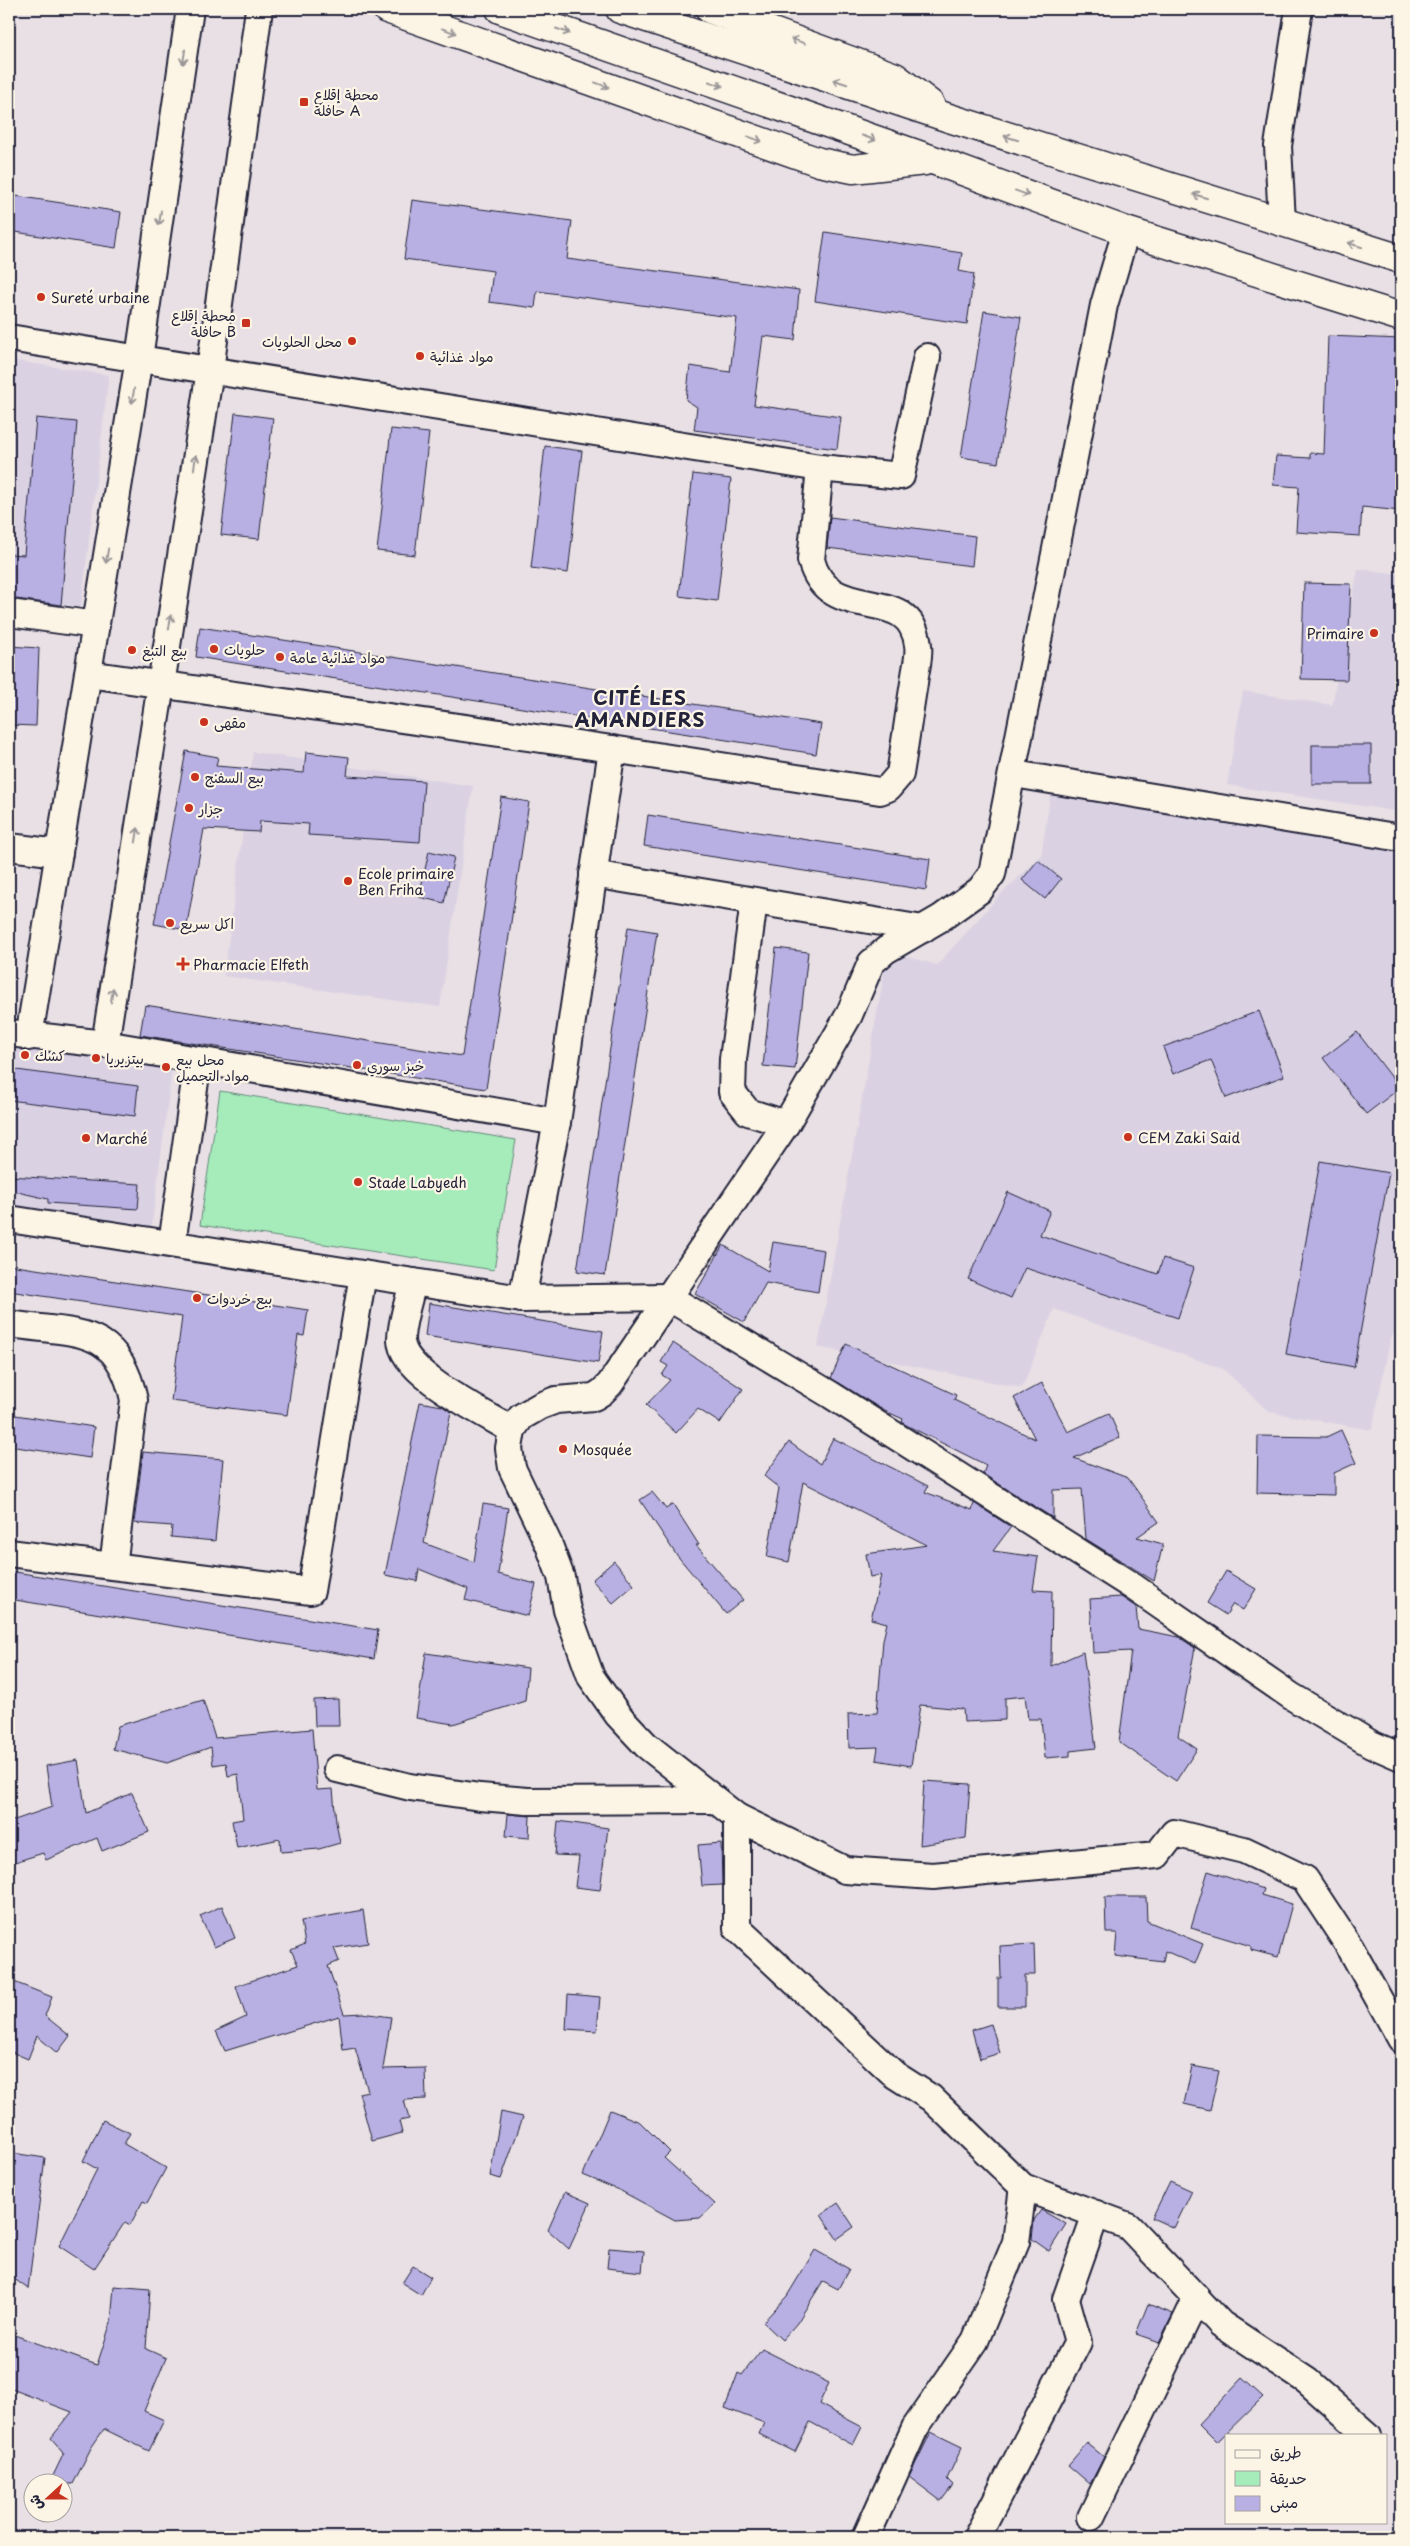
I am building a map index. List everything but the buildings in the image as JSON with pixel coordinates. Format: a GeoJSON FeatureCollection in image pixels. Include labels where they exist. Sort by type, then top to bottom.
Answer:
{"type":"FeatureCollection","features":[{"type":"Feature","properties":{"kind":"highway"},"geometry":{"type":"LineString","coordinates":[[387,9],[819,162],[853,169],[933,160]]}},
{"type":"Feature","properties":{"kind":"highway"},"geometry":{"type":"LineString","coordinates":[[500,9],[933,160],[1126,231],[1401,317]]}},
{"type":"Feature","properties":{"kind":"highway"},"geometry":{"type":"LineString","coordinates":[[620,9],[949,118],[1401,259]]}},
{"type":"Feature","properties":{"kind":"highway"},"geometry":{"type":"LineString","coordinates":[[710,9],[895,77],[949,118]]}},
{"type":"Feature","properties":{"kind":"street"},"geometry":{"type":"LineString","coordinates":[[190,9],[139,358],[59,853],[19,1035],[105,1044],[556,1122]]}},
{"type":"Feature","properties":{"kind":"street"},"geometry":{"type":"LineString","coordinates":[[105,1044],[210,370],[259,9]]}},
{"type":"Feature","properties":{"kind":"street"},"geometry":{"type":"LineString","coordinates":[[1282,222],[1278,146],[1298,9]]}},
{"type":"Feature","properties":{"kind":"street"},"geometry":{"type":"LineString","coordinates":[[1126,231],[1104,305],[1014,774],[992,874],[980,890],[922,929],[901,940],[871,963],[849,1015],[786,1124],[602,1392],[582,1400],[556,1400],[540,1406],[521,1417],[512,1430],[510,1448],[512,1468],[549,1545],[560,1576],[567,1610],[577,1642],[591,1677],[618,1715],[646,1745],[737,1817],[844,1870],[933,1876],[1157,1855],[1174,1833],[1244,1850],[1305,1880],[1351,1949],[1401,2039]]}},
{"type":"Feature","properties":{"kind":"street"},"geometry":{"type":"LineString","coordinates":[[9,338],[820,468],[901,476],[927,357]]}},
{"type":"Feature","properties":{"kind":"street"},"geometry":{"type":"LineString","coordinates":[[88,674],[612,749],[871,791],[888,788],[900,774],[919,647],[911,624],[891,608],[842,599],[821,584],[814,573],[811,560],[820,468]]}},
{"type":"Feature","properties":{"kind":"street"},"geometry":{"type":"LineString","coordinates":[[9,613],[96,625]]}},
{"type":"Feature","properties":{"kind":"street"},"geometry":{"type":"LineString","coordinates":[[522,1299],[556,1122],[612,749]]}},
{"type":"Feature","properties":{"kind":"street"},"geometry":{"type":"LineString","coordinates":[[1014,774],[1401,838]]}},
{"type":"Feature","properties":{"kind":"street"},"geometry":{"type":"LineString","coordinates":[[9,847],[59,853]]}},
{"type":"Feature","properties":{"kind":"street"},"geometry":{"type":"LineString","coordinates":[[593,874],[922,929]]}},
{"type":"Feature","properties":{"kind":"street"},"geometry":{"type":"LineString","coordinates":[[754,901],[732,1059],[732,1092],[748,1112],[786,1124]]}},
{"type":"Feature","properties":{"kind":"street"},"geometry":{"type":"LineString","coordinates":[[172,1244],[198,1060]]}},
{"type":"Feature","properties":{"kind":"street"},"geometry":{"type":"LineString","coordinates":[[9,1219],[522,1299],[668,1296],[831,1395],[1132,1586],[1291,1696],[1371,1744],[1401,1757]]}},
{"type":"Feature","properties":{"kind":"street"},"geometry":{"type":"LineString","coordinates":[[9,1553],[311,1591],[364,1274]]}},
{"type":"Feature","properties":{"kind":"street"},"geometry":{"type":"LineString","coordinates":[[413,1282],[401,1339],[407,1359],[422,1375],[512,1430]]}},
{"type":"Feature","properties":{"kind":"street"},"geometry":{"type":"LineString","coordinates":[[9,1324],[88,1336],[105,1343],[119,1357],[129,1378],[134,1400],[113,1566]]}},
{"type":"Feature","properties":{"kind":"street"},"geometry":{"type":"LineString","coordinates":[[337,1769],[410,1786],[480,1797],[527,1801],[715,1800]]}},
{"type":"Feature","properties":{"kind":"street"},"geometry":{"type":"LineString","coordinates":[[737,1817],[737,1928],[895,2075],[931,2098],[1023,2187],[1128,2226],[1221,2324],[1307,2381],[1367,2434]]}},
{"type":"Feature","properties":{"kind":"street"},"geometry":{"type":"LineString","coordinates":[[866,2537],[915,2428],[974,2341],[1016,2242],[1023,2187]]}},
{"type":"Feature","properties":{"kind":"street"},"geometry":{"type":"LineString","coordinates":[[977,2537],[1078,2342],[1066,2299],[1096,2214]]}},
{"type":"Feature","properties":{"kind":"street"},"geometry":{"type":"LineString","coordinates":[[1091,2517],[1197,2298]]}},
{"type":"Feature","properties":{"kind":"shaded area"},"geometry":{"type":"Polygon","coordinates":[[[9,360],[109,375],[81,607],[9,597],[9,360]]]}},
{"type":"Feature","properties":{"kind":"shaded area","name":"Primaire"},"geometry":{"type":"Polygon","coordinates":[[[1358,569],[1401,574],[1401,812],[1227,785],[1243,691],[1332,705],[1358,569]]]}},
{"type":"Feature","properties":{"kind":"shaded area","name":"Ecole primaire Ben Friha"},"geometry":{"type":"Polygon","coordinates":[[[253,752],[473,786],[440,1007],[224,976],[253,752]]]}},
{"type":"Feature","properties":{"kind":"shaded area","name":"CEM Zaki Said"},"geometry":{"type":"Polygon","coordinates":[[[1051,790],[1401,844],[1401,1319],[1390,1341],[1372,1430],[1269,1412],[1223,1369],[1054,1309],[1022,1388],[818,1347],[888,951],[937,965],[1000,895],[1041,856],[1051,790]]]}},
{"type":"Feature","properties":{"kind":"shaded area","name":"Marché"},"geometry":{"type":"Polygon","coordinates":[[[9,1044],[172,1070],[151,1232],[9,1207],[9,1044]]]}},
{"type":"Feature","properties":{"kind":"green space","name":"Stade Labyedh"},"geometry":{"type":"Polygon","coordinates":[[[220,1091],[516,1140],[494,1270],[200,1225],[220,1091]]]}},
{"type":"Feature","properties":{"kind":"place","name":"محطة إقلاع حافلة A"},"geometry":{"type":"Point","coordinates":[304,102]}},
{"type":"Feature","properties":{"kind":"place","name":"Sureté urbaine"},"geometry":{"type":"Point","coordinates":[41,297]}},
{"type":"Feature","properties":{"kind":"place","name":"محطة إقلاع حافلة B"},"geometry":{"type":"Point","coordinates":[246,323]}},
{"type":"Feature","properties":{"kind":"place","name":"محل الحلويات"},"geometry":{"type":"Point","coordinates":[352,341]}},
{"type":"Feature","properties":{"kind":"place","name":"مواد غذائية"},"geometry":{"type":"Point","coordinates":[420,356]}},
{"type":"Feature","properties":{"kind":"place","name":"Primaire"},"geometry":{"type":"Point","coordinates":[1374,633]}},
{"type":"Feature","properties":{"kind":"place","name":"حلويات"},"geometry":{"type":"Point","coordinates":[214,649]}},
{"type":"Feature","properties":{"kind":"place","name":"بيع التبغ"},"geometry":{"type":"Point","coordinates":[132,650]}},
{"type":"Feature","properties":{"kind":"place","name":"مواد غذائية عامة"},"geometry":{"type":"Point","coordinates":[280,657]}},
{"type":"Feature","properties":{"kind":"place","name":"مقهى"},"geometry":{"type":"Point","coordinates":[204,722]}},
{"type":"Feature","properties":{"kind":"place","name":"بيع السفنج"},"geometry":{"type":"Point","coordinates":[195,777]}},
{"type":"Feature","properties":{"kind":"place","name":"جزار"},"geometry":{"type":"Point","coordinates":[189,808]}},
{"type":"Feature","properties":{"kind":"place","name":"Ecole primaire Ben Friha"},"geometry":{"type":"Point","coordinates":[348,881]}},
{"type":"Feature","properties":{"kind":"place","name":"اكل سريع"},"geometry":{"type":"Point","coordinates":[170,923]}},
{"type":"Feature","properties":{"kind":"place","name":"Pharmacie Elfeth"},"geometry":{"type":"Point","coordinates":[183,964]}},
{"type":"Feature","properties":{"kind":"place","name":"كشك"},"geometry":{"type":"Point","coordinates":[25,1055]}},
{"type":"Feature","properties":{"kind":"place","name":"بيتزيريا"},"geometry":{"type":"Point","coordinates":[96,1058]}},
{"type":"Feature","properties":{"kind":"place","name":"خبز سوري"},"geometry":{"type":"Point","coordinates":[357,1065]}},
{"type":"Feature","properties":{"kind":"place","name":"محل بيع مواد التجميل"},"geometry":{"type":"Point","coordinates":[166,1067]}},
{"type":"Feature","properties":{"kind":"place","name":"CEM Zaki Said"},"geometry":{"type":"Point","coordinates":[1128,1137]}},
{"type":"Feature","properties":{"kind":"place","name":"Marché"},"geometry":{"type":"Point","coordinates":[86,1138]}},
{"type":"Feature","properties":{"kind":"place","name":"Stade Labyedh"},"geometry":{"type":"Point","coordinates":[358,1182]}},
{"type":"Feature","properties":{"kind":"place","name":"بيع خردوات"},"geometry":{"type":"Point","coordinates":[197,1298]}},
{"type":"Feature","properties":{"kind":"place","name":"Mosquée"},"geometry":{"type":"Point","coordinates":[563,1449]}},
{"type":"Feature","properties":{"kind":"district","name":"CITÉ LES AMANDIERS"},"geometry":{"type":"Point","coordinates":[640,708]}}]}
